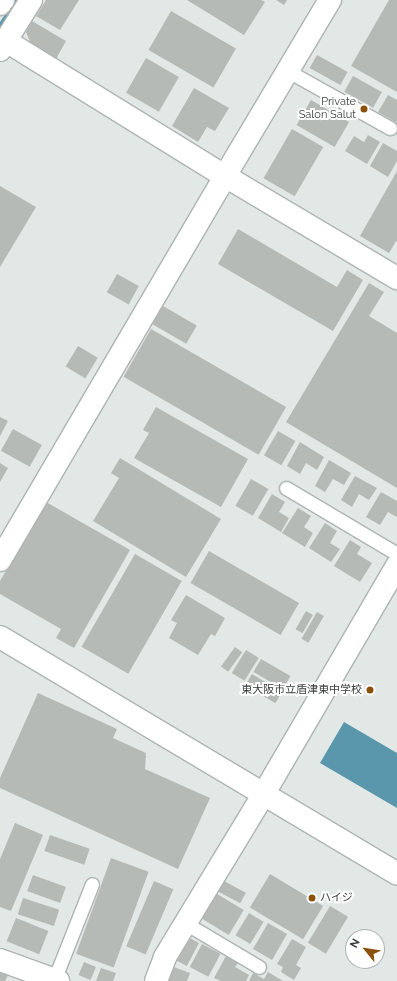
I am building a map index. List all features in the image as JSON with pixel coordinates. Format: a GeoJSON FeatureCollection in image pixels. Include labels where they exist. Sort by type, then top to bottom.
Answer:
{"type":"FeatureCollection","features":[{"type":"Feature","properties":{"kind":"street"},"geometry":{"type":"LineString","coordinates":[[0,4],[3,0]]}},
{"type":"Feature","properties":{"kind":"street"},"geometry":{"type":"LineString","coordinates":[[32,0],[3,45],[397,278]]}},
{"type":"Feature","properties":{"kind":"street"},"geometry":{"type":"LineString","coordinates":[[0,560],[330,0]]}},
{"type":"Feature","properties":{"kind":"street"},"geometry":{"type":"LineString","coordinates":[[156,981],[165,957],[263,795],[397,566]]}},
{"type":"Feature","properties":{"kind":"street"},"geometry":{"type":"LineString","coordinates":[[0,637],[397,874]]}},
{"type":"Feature","properties":{"kind":"street"},"geometry":{"type":"LineString","coordinates":[[0,960],[56,980]]}},
{"type":"Feature","properties":{"kind":"lane"},"geometry":{"type":"LineString","coordinates":[[288,71],[390,128]]}},
{"type":"Feature","properties":{"kind":"lane"},"geometry":{"type":"LineString","coordinates":[[286,488],[397,554]]}},
{"type":"Feature","properties":{"kind":"lane"},"geometry":{"type":"LineString","coordinates":[[56,980],[92,884]]}},
{"type":"Feature","properties":{"kind":"lane"},"geometry":{"type":"LineString","coordinates":[[185,923],[259,967]]}},
{"type":"Feature","properties":{"kind":"water"},"geometry":{"type":"Polygon","coordinates":[[[344,722],[397,753],[397,808],[320,763],[344,722]]]}},
{"type":"Feature","properties":{"kind":"building"},"geometry":{"type":"Polygon","coordinates":[[[46,0],[79,0],[60,30],[36,16],[46,0]]]}},
{"type":"Feature","properties":{"kind":"building"},"geometry":{"type":"Polygon","coordinates":[[[187,0],[261,0],[265,2],[244,35],[187,0]]]}},
{"type":"Feature","properties":{"kind":"building"},"geometry":{"type":"Polygon","coordinates":[[[276,0],[287,0],[284,5],[276,0]]]}},
{"type":"Feature","properties":{"kind":"building"},"geometry":{"type":"Polygon","coordinates":[[[389,0],[397,0],[397,92],[351,66],[389,0]]]}},
{"type":"Feature","properties":{"kind":"building"},"geometry":{"type":"Polygon","coordinates":[[[171,11],[236,48],[213,87],[148,50],[171,11]]]}},
{"type":"Feature","properties":{"kind":"building"},"geometry":{"type":"Polygon","coordinates":[[[32,21],[66,41],[56,59],[31,44],[26,32],[32,21]]]}},
{"type":"Feature","properties":{"kind":"building"},"geometry":{"type":"Polygon","coordinates":[[[317,55],[348,72],[340,85],[310,68],[317,55]]]}},
{"type":"Feature","properties":{"kind":"building"},"geometry":{"type":"Polygon","coordinates":[[[146,58],[179,77],[159,112],[126,93],[146,58]]]}},
{"type":"Feature","properties":{"kind":"building"},"geometry":{"type":"Polygon","coordinates":[[[353,76],[382,92],[373,108],[344,92],[353,76]]]}},
{"type":"Feature","properties":{"kind":"building"},"geometry":{"type":"Polygon","coordinates":[[[194,88],[229,108],[215,131],[207,127],[198,142],[172,126],[194,88]]]}},
{"type":"Feature","properties":{"kind":"building"},"geometry":{"type":"Polygon","coordinates":[[[388,95],[397,100],[397,123],[378,112],[388,95]]]}},
{"type":"Feature","properties":{"kind":"building"},"geometry":{"type":"Polygon","coordinates":[[[311,100],[349,122],[335,147],[296,125],[311,100]]]}},
{"type":"Feature","properties":{"kind":"building"},"geometry":{"type":"Polygon","coordinates":[[[292,129],[323,147],[295,196],[264,178],[292,129]]]}},
{"type":"Feature","properties":{"kind":"building"},"geometry":{"type":"Polygon","coordinates":[[[368,135],[380,142],[367,164],[345,151],[354,136],[364,142],[368,135]]]}},
{"type":"Feature","properties":{"kind":"building"},"geometry":{"type":"Polygon","coordinates":[[[383,143],[397,151],[397,161],[388,177],[370,166],[383,143]]]}},
{"type":"Feature","properties":{"kind":"building"},"geometry":{"type":"Polygon","coordinates":[[[397,171],[397,242],[396,241],[389,253],[360,236],[397,171]]]}},
{"type":"Feature","properties":{"kind":"building"},"geometry":{"type":"Polygon","coordinates":[[[0,186],[36,207],[0,267],[0,186]]]}},
{"type":"Feature","properties":{"kind":"building"},"geometry":{"type":"Polygon","coordinates":[[[238,229],[337,287],[347,270],[363,280],[333,331],[218,264],[238,229]]]}},
{"type":"Feature","properties":{"kind":"building"},"geometry":{"type":"Polygon","coordinates":[[[117,274],[139,286],[129,304],[107,292],[117,274]]]}},
{"type":"Feature","properties":{"kind":"building"},"geometry":{"type":"Polygon","coordinates":[[[369,283],[384,292],[369,316],[397,333],[397,488],[286,422],[369,283]]]}},
{"type":"Feature","properties":{"kind":"building"},"geometry":{"type":"Polygon","coordinates":[[[163,306],[197,326],[186,344],[152,324],[163,306]]]}},
{"type":"Feature","properties":{"kind":"building"},"geometry":{"type":"Polygon","coordinates":[[[151,329],[286,407],[259,455],[124,377],[151,329]]]}},
{"type":"Feature","properties":{"kind":"building"},"geometry":{"type":"Polygon","coordinates":[[[78,346],[98,358],[85,378],[66,367],[78,346]]]}},
{"type":"Feature","properties":{"kind":"building"},"geometry":{"type":"Polygon","coordinates":[[[156,407],[248,459],[221,507],[134,458],[149,433],[143,430],[156,407]]]}},
{"type":"Feature","properties":{"kind":"building"},"geometry":{"type":"Polygon","coordinates":[[[0,417],[8,421],[0,436],[0,417]]]}},
{"type":"Feature","properties":{"kind":"building"},"geometry":{"type":"Polygon","coordinates":[[[13,429],[42,445],[30,467],[1,451],[13,429]]]}},
{"type":"Feature","properties":{"kind":"building"},"geometry":{"type":"Polygon","coordinates":[[[278,431],[295,441],[281,465],[264,455],[278,431]]]}},
{"type":"Feature","properties":{"kind":"building"},"geometry":{"type":"Polygon","coordinates":[[[300,442],[324,457],[317,470],[306,463],[300,474],[287,466],[300,442]]]}},
{"type":"Feature","properties":{"kind":"building"},"geometry":{"type":"Polygon","coordinates":[[[120,458],[221,519],[186,577],[93,521],[119,478],[111,473],[120,458]]]}},
{"type":"Feature","properties":{"kind":"building"},"geometry":{"type":"Polygon","coordinates":[[[329,460],[351,473],[344,485],[333,479],[325,492],[315,486],[329,460]]]}},
{"type":"Feature","properties":{"kind":"building"},"geometry":{"type":"Polygon","coordinates":[[[0,463],[8,468],[0,482],[0,463]]]}},
{"type":"Feature","properties":{"kind":"building"},"geometry":{"type":"Polygon","coordinates":[[[355,476],[377,488],[369,500],[359,494],[352,507],[341,500],[355,476]]]}},
{"type":"Feature","properties":{"kind":"building"},"geometry":{"type":"Polygon","coordinates":[[[251,479],[268,489],[253,516],[236,506],[251,479]]]}},
{"type":"Feature","properties":{"kind":"building"},"geometry":{"type":"Polygon","coordinates":[[[381,492],[397,501],[397,517],[388,512],[380,525],[366,517],[381,492]]]}},
{"type":"Feature","properties":{"kind":"building"},"geometry":{"type":"Polygon","coordinates":[[[272,494],[285,502],[279,512],[289,518],[281,532],[258,518],[272,494]]]}},
{"type":"Feature","properties":{"kind":"building"},"geometry":{"type":"Polygon","coordinates":[[[46,502],[130,550],[74,648],[56,638],[61,629],[0,594],[0,581],[46,502]]]}},
{"type":"Feature","properties":{"kind":"building"},"geometry":{"type":"Polygon","coordinates":[[[298,508],[311,516],[304,527],[313,533],[305,547],[282,533],[298,508]]]}},
{"type":"Feature","properties":{"kind":"building"},"geometry":{"type":"Polygon","coordinates":[[[325,523],[337,531],[330,543],[340,549],[331,562],[309,548],[325,523]]]}},
{"type":"Feature","properties":{"kind":"building"},"geometry":{"type":"Polygon","coordinates":[[[350,540],[361,547],[357,554],[372,563],[360,582],[334,566],[350,540]]]}},
{"type":"Feature","properties":{"kind":"building"},"geometry":{"type":"Polygon","coordinates":[[[209,551],[299,603],[281,635],[190,583],[209,551]]]}},
{"type":"Feature","properties":{"kind":"building"},"geometry":{"type":"Polygon","coordinates":[[[135,554],[182,581],[128,674],[82,647],[135,554]]]}},
{"type":"Feature","properties":{"kind":"building"},"geometry":{"type":"Polygon","coordinates":[[[186,595],[225,618],[215,636],[211,634],[198,655],[169,638],[177,623],[171,620],[186,595]]]}},
{"type":"Feature","properties":{"kind":"building"},"geometry":{"type":"Polygon","coordinates":[[[306,611],[313,615],[302,633],[296,629],[306,611]]]}},
{"type":"Feature","properties":{"kind":"building"},"geometry":{"type":"Polygon","coordinates":[[[317,612],[324,616],[308,643],[302,639],[317,612]]]}},
{"type":"Feature","properties":{"kind":"building"},"geometry":{"type":"Polygon","coordinates":[[[235,647],[242,652],[228,672],[221,666],[235,647]]]}},
{"type":"Feature","properties":{"kind":"building"},"geometry":{"type":"Polygon","coordinates":[[[246,650],[259,658],[244,681],[232,673],[246,650]]]}},
{"type":"Feature","properties":{"kind":"building"},"geometry":{"type":"Polygon","coordinates":[[[261,659],[290,676],[283,689],[254,672],[261,659]]]}},
{"type":"Feature","properties":{"kind":"building"},"geometry":{"type":"Polygon","coordinates":[[[252,674],[282,692],[275,703],[245,685],[252,674]]]}},
{"type":"Feature","properties":{"kind":"building"},"geometry":{"type":"Polygon","coordinates":[[[38,693],[117,729],[113,738],[146,753],[145,769],[210,798],[178,869],[0,788],[0,778],[38,693]]]}},
{"type":"Feature","properties":{"kind":"building"},"geometry":{"type":"Polygon","coordinates":[[[15,823],[43,835],[11,911],[0,907],[0,859],[15,823]]]}},
{"type":"Feature","properties":{"kind":"building"},"geometry":{"type":"Polygon","coordinates":[[[50,835],[90,849],[84,865],[44,851],[50,835]]]}},
{"type":"Feature","properties":{"kind":"building"},"geometry":{"type":"Polygon","coordinates":[[[111,858],[149,872],[114,968],[76,954],[111,858]]]}},
{"type":"Feature","properties":{"kind":"building"},"geometry":{"type":"Polygon","coordinates":[[[270,874],[323,906],[303,939],[250,907],[270,874]]]}},
{"type":"Feature","properties":{"kind":"building"},"geometry":{"type":"Polygon","coordinates":[[[33,875],[66,887],[60,903],[27,891],[33,875]]]}},
{"type":"Feature","properties":{"kind":"building"},"geometry":{"type":"Polygon","coordinates":[[[222,880],[246,893],[240,903],[216,891],[222,880]]]}},
{"type":"Feature","properties":{"kind":"building"},"geometry":{"type":"Polygon","coordinates":[[[154,881],[173,889],[146,955],[126,946],[154,881]]]}},
{"type":"Feature","properties":{"kind":"building"},"geometry":{"type":"Polygon","coordinates":[[[212,891],[244,910],[229,935],[197,916],[212,891]]]}},
{"type":"Feature","properties":{"kind":"building"},"geometry":{"type":"Polygon","coordinates":[[[23,898],[59,910],[54,926],[18,914],[23,898]]]}},
{"type":"Feature","properties":{"kind":"building"},"geometry":{"type":"Polygon","coordinates":[[[330,906],[348,917],[326,954],[308,943],[330,906]]]}},
{"type":"Feature","properties":{"kind":"building"},"geometry":{"type":"Polygon","coordinates":[[[249,913],[264,922],[250,944],[236,935],[249,913]]]}},
{"type":"Feature","properties":{"kind":"building"},"geometry":{"type":"Polygon","coordinates":[[[16,918],[48,931],[39,954],[7,941],[16,918]]]}},
{"type":"Feature","properties":{"kind":"building"},"geometry":{"type":"Polygon","coordinates":[[[268,923],[287,934],[272,960],[253,949],[268,923]]]}},
{"type":"Feature","properties":{"kind":"building"},"geometry":{"type":"Polygon","coordinates":[[[184,935],[199,943],[187,966],[172,958],[184,935]]]}},
{"type":"Feature","properties":{"kind":"building"},"geometry":{"type":"Polygon","coordinates":[[[292,939],[306,947],[296,965],[301,968],[294,980],[281,972],[283,967],[277,964],[292,939]]]}},
{"type":"Feature","properties":{"kind":"building"},"geometry":{"type":"Polygon","coordinates":[[[202,944],[221,954],[208,977],[190,967],[202,944]]]}},
{"type":"Feature","properties":{"kind":"building"},"geometry":{"type":"Polygon","coordinates":[[[226,956],[238,963],[235,967],[249,975],[246,981],[221,981],[214,978],[226,956]]]}},
{"type":"Feature","properties":{"kind":"building"},"geometry":{"type":"Polygon","coordinates":[[[84,962],[96,967],[90,980],[79,975],[84,962]]]}},
{"type":"Feature","properties":{"kind":"building"},"geometry":{"type":"Polygon","coordinates":[[[0,964],[11,970],[5,981],[0,981],[0,964]]]}},
{"type":"Feature","properties":{"kind":"building"},"geometry":{"type":"Polygon","coordinates":[[[171,966],[190,973],[187,981],[166,981],[171,966]]]}},
{"type":"Feature","properties":{"kind":"building"},"geometry":{"type":"Polygon","coordinates":[[[101,968],[116,973],[113,981],[96,981],[101,968]]]}},
{"type":"Feature","properties":{"kind":"building"},"geometry":{"type":"Polygon","coordinates":[[[268,972],[283,981],[249,981],[253,973],[264,979],[268,972]]]}},
{"type":"Feature","properties":{"kind":"waterway"},"geometry":{"type":"LineString","coordinates":[[0,27],[18,0]]}},
{"type":"Feature","properties":{"kind":"place","name":"Private Salon Salut"},"geometry":{"type":"Point","coordinates":[364,109]}},
{"type":"Feature","properties":{"kind":"place","name":"東大阪市立盾津東中学校"},"geometry":{"type":"Point","coordinates":[370,690]}},
{"type":"Feature","properties":{"kind":"place","name":"ハイジ"},"geometry":{"type":"Point","coordinates":[312,898]}}]}
